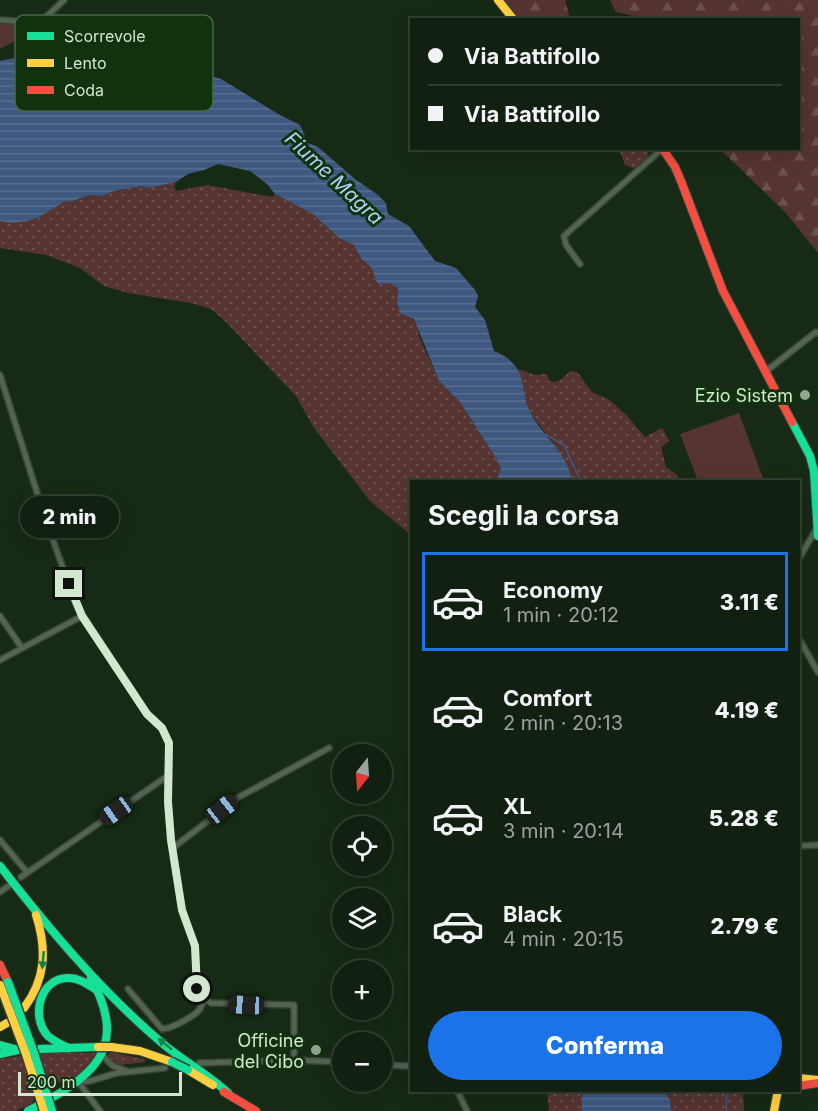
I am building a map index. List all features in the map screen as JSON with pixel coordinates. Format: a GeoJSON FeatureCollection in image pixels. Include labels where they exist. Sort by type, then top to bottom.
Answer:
{"type":"FeatureCollection","features":[{"type":"Feature","properties":{"kind":"main road"},"geometry":{"type":"LineString","coordinates":[[498,0],[512,18]]}},
{"type":"Feature","properties":{"kind":"main road"},"geometry":{"type":"LineString","coordinates":[[663,150],[675,167],[719,283],[810,456],[814,471],[818,536]]}},
{"type":"Feature","properties":{"kind":"main road"},"geometry":{"type":"LineString","coordinates":[[0,866],[85,970],[163,1044],[210,1076],[228,1093]]}},
{"type":"Feature","properties":{"kind":"main road"},"geometry":{"type":"LineString","coordinates":[[24,1008],[37,989],[44,961],[45,946],[33,909]]}},
{"type":"Feature","properties":{"kind":"main road"},"geometry":{"type":"LineString","coordinates":[[0,965],[44,1111]]}},
{"type":"Feature","properties":{"kind":"main road"},"geometry":{"type":"LineString","coordinates":[[28,1111],[79,1082],[90,1072],[107,1040],[108,1030],[104,1006],[99,992],[85,970]]}},
{"type":"Feature","properties":{"kind":"main road"},"geometry":{"type":"LineString","coordinates":[[69,1048],[52,1039],[43,1029],[39,1013],[42,995],[48,986],[64,977],[83,980],[99,992]]}},
{"type":"Feature","properties":{"kind":"main road"},"geometry":{"type":"LineString","coordinates":[[4,984],[34,1053],[52,1111]]}},
{"type":"Feature","properties":{"kind":"main road"},"geometry":{"type":"LineString","coordinates":[[0,1045],[18,1050],[0,1054]]}},
{"type":"Feature","properties":{"kind":"main road"},"geometry":{"type":"LineString","coordinates":[[40,1049],[69,1048],[100,1051],[126,1049],[160,1057],[228,1093],[256,1111]]}},
{"type":"Feature","properties":{"kind":"main road"},"geometry":{"type":"LineString","coordinates":[[800,1077],[818,1081]]}},
{"type":"Feature","properties":{"kind":"main road"},"geometry":{"type":"LineString","coordinates":[[800,1084],[818,1081]]}},
{"type":"Feature","properties":{"kind":"main road"},"geometry":{"type":"LineString","coordinates":[[774,1111],[778,1092]]}},
{"type":"Feature","properties":{"kind":"main road"},"geometry":{"type":"LineString","coordinates":[[777,1100],[786,1092]]}},
{"type":"Feature","properties":{"kind":"street"},"geometry":{"type":"LineString","coordinates":[[48,15],[64,0]]}},
{"type":"Feature","properties":{"kind":"street"},"geometry":{"type":"LineString","coordinates":[[0,20],[15,20]]}},
{"type":"Feature","properties":{"kind":"street"},"geometry":{"type":"LineString","coordinates":[[580,264],[566,244],[564,236],[661,150]]}},
{"type":"Feature","properties":{"kind":"street"},"geometry":{"type":"LineString","coordinates":[[765,372],[816,332],[818,333]]}},
{"type":"Feature","properties":{"kind":"street"},"geometry":{"type":"LineString","coordinates":[[0,375],[45,518],[82,616],[147,714],[162,728],[169,743],[168,802],[171,840],[174,847],[182,910],[195,946],[197,989],[202,997],[211,1003],[294,1005],[294,1060]]}},
{"type":"Feature","properties":{"kind":"street"},"geometry":{"type":"LineString","coordinates":[[800,557],[818,528]]}},
{"type":"Feature","properties":{"kind":"street"},"geometry":{"type":"LineString","coordinates":[[0,615],[22,648]]}},
{"type":"Feature","properties":{"kind":"street"},"geometry":{"type":"LineString","coordinates":[[0,660],[82,616]]}},
{"type":"Feature","properties":{"kind":"street"},"geometry":{"type":"LineString","coordinates":[[800,641],[818,672]]}},
{"type":"Feature","properties":{"kind":"street"},"geometry":{"type":"LineString","coordinates":[[174,847],[239,797],[329,748]]}},
{"type":"Feature","properties":{"kind":"street"},"geometry":{"type":"LineString","coordinates":[[21,877],[169,776]]}},
{"type":"Feature","properties":{"kind":"street"},"geometry":{"type":"LineString","coordinates":[[0,840],[27,872]]}},
{"type":"Feature","properties":{"kind":"street"},"geometry":{"type":"LineString","coordinates":[[800,846],[818,845]]}},
{"type":"Feature","properties":{"kind":"street"},"geometry":{"type":"LineString","coordinates":[[0,892],[10,885]]}},
{"type":"Feature","properties":{"kind":"street"},"geometry":{"type":"LineString","coordinates":[[128,989],[162,1029],[168,1029],[197,1013],[201,1007],[202,997]]}},
{"type":"Feature","properties":{"kind":"street"},"geometry":{"type":"LineString","coordinates":[[100,1051],[105,1060],[128,1072]]}},
{"type":"Feature","properties":{"kind":"street"},"geometry":{"type":"LineString","coordinates":[[199,1063],[294,1060],[332,1062]]}},
{"type":"Feature","properties":{"kind":"street"},"geometry":{"type":"LineString","coordinates":[[392,1065],[410,1066]]}},
{"type":"Feature","properties":{"kind":"street"},"geometry":{"type":"LineString","coordinates":[[100,1111],[79,1082],[128,1072],[165,1068]]}},
{"type":"Feature","properties":{"kind":"street"},"geometry":{"type":"LineString","coordinates":[[458,1092],[467,1111]]}},
{"type":"Feature","properties":{"kind":"green space"},"geometry":{"type":"Polygon","coordinates":[[[565,0],[570,18],[518,18],[502,1],[565,0]]]}},
{"type":"Feature","properties":{"kind":"green space"},"geometry":{"type":"Polygon","coordinates":[[[610,0],[818,0],[818,253],[785,212],[721,150],[800,150],[800,18],[642,18],[616,12],[610,0]]]}},
{"type":"Feature","properties":{"kind":"green space"},"geometry":{"type":"Polygon","coordinates":[[[0,22],[15,22],[15,41],[0,49],[0,22]]]}},
{"type":"Feature","properties":{"kind":"green space"},"geometry":{"type":"Polygon","coordinates":[[[619,150],[648,150],[651,161],[637,173],[633,168],[625,165],[619,150]]]}},
{"type":"Feature","properties":{"kind":"green space"},"geometry":{"type":"Polygon","coordinates":[[[176,182],[174,187],[177,191],[207,185],[272,197],[275,194],[313,214],[339,238],[354,245],[362,260],[371,267],[376,281],[390,283],[398,288],[397,302],[417,324],[419,336],[439,381],[460,402],[494,455],[501,469],[496,480],[410,480],[410,534],[370,501],[314,428],[296,396],[211,309],[191,303],[128,293],[104,286],[80,268],[46,255],[0,248],[0,221],[11,223],[39,217],[64,202],[90,195],[103,196],[114,191],[142,186],[149,188],[176,182]]]}},
{"type":"Feature","properties":{"kind":"green space"},"geometry":{"type":"Polygon","coordinates":[[[518,369],[535,375],[547,374],[549,381],[553,382],[561,379],[570,371],[577,372],[592,392],[610,400],[645,437],[662,428],[669,441],[661,447],[666,467],[680,480],[572,480],[565,461],[529,410],[518,369]]]}},
{"type":"Feature","properties":{"kind":"green space"},"geometry":{"type":"Polygon","coordinates":[[[739,413],[764,480],[698,480],[680,434],[739,413]]]}},
{"type":"Feature","properties":{"kind":"green space"},"geometry":{"type":"Polygon","coordinates":[[[111,1052],[144,1059],[145,1062],[119,1065],[108,1058],[107,1055],[111,1052]]]}},
{"type":"Feature","properties":{"kind":"green space"},"geometry":{"type":"Polygon","coordinates":[[[42,1053],[99,1053],[78,1077],[68,1081],[45,1084],[38,1089],[32,1103],[16,1111],[0,1111],[0,1059],[42,1053]]]}},
{"type":"Feature","properties":{"kind":"green space"},"geometry":{"type":"Polygon","coordinates":[[[547,1092],[584,1092],[581,1100],[582,1111],[549,1111],[547,1092]]]}},
{"type":"Feature","properties":{"kind":"green space"},"geometry":{"type":"Polygon","coordinates":[[[665,1092],[743,1092],[744,1111],[671,1111],[670,1100],[665,1092]]]}},
{"type":"Feature","properties":{"kind":"water","name":"Fiume Magra"},"geometry":{"type":"Polygon","coordinates":[[[15,58],[15,111],[213,111],[213,77],[221,79],[300,125],[308,143],[318,147],[355,179],[378,195],[386,203],[388,214],[409,226],[435,261],[456,268],[475,290],[478,296],[475,307],[485,320],[494,351],[516,367],[521,376],[526,402],[533,417],[565,460],[572,480],[496,480],[501,469],[494,455],[460,402],[439,381],[414,319],[400,313],[397,302],[398,288],[390,283],[379,284],[371,267],[362,260],[354,245],[339,238],[313,214],[275,194],[267,184],[250,171],[218,164],[188,174],[176,182],[149,188],[142,186],[114,191],[103,196],[89,195],[64,202],[28,221],[11,223],[0,221],[0,61],[15,58]]]}},
{"type":"Feature","properties":{"kind":"water"},"geometry":{"type":"Polygon","coordinates":[[[584,1092],[665,1092],[670,1100],[671,1111],[582,1111],[581,1100],[584,1092]]]}},
{"type":"Feature","properties":{"kind":"waterway"},"geometry":{"type":"LineString","coordinates":[[545,434],[564,445],[580,480]]}},
{"type":"Feature","properties":{"kind":"waterway"},"geometry":{"type":"LineString","coordinates":[[726,1111],[727,1092]]}},
{"type":"Feature","properties":{"kind":"traffic: fast"},"geometry":{"type":"LineString","coordinates":[[792,422],[810,456],[814,471],[818,536]]}},
{"type":"Feature","properties":{"kind":"traffic: fast"},"geometry":{"type":"LineString","coordinates":[[0,866],[37,913],[118,1002],[162,1043],[228,1093]]}},
{"type":"Feature","properties":{"kind":"traffic: fast"},"geometry":{"type":"LineString","coordinates":[[28,1111],[85,1075],[97,1061],[105,1045],[107,1026],[103,1004],[91,978]]}},
{"type":"Feature","properties":{"kind":"traffic: fast"},"geometry":{"type":"LineString","coordinates":[[69,1048],[50,1038],[43,1028],[39,1009],[41,999],[51,984],[59,979],[76,979],[95,989]]}},
{"type":"Feature","properties":{"kind":"traffic: fast"},"geometry":{"type":"LineString","coordinates":[[8,982],[52,1111]]}},
{"type":"Feature","properties":{"kind":"traffic: fast"},"geometry":{"type":"LineString","coordinates":[[0,1045],[15,1049]]}},
{"type":"Feature","properties":{"kind":"traffic: fast"},"geometry":{"type":"LineString","coordinates":[[40,1049],[98,1047]]}},
{"type":"Feature","properties":{"kind":"traffic: fast"},"geometry":{"type":"LineString","coordinates":[[0,1054],[18,1050]]}},
{"type":"Feature","properties":{"kind":"traffic: fast"},"geometry":{"type":"LineString","coordinates":[[172,1062],[188,1070]]}},
{"type":"Feature","properties":{"kind":"traffic: slow"},"geometry":{"type":"LineString","coordinates":[[498,0],[512,18]]}},
{"type":"Feature","properties":{"kind":"traffic: slow"},"geometry":{"type":"LineString","coordinates":[[24,1008],[37,986],[42,963],[42,940],[36,915]]}},
{"type":"Feature","properties":{"kind":"traffic: slow"},"geometry":{"type":"LineString","coordinates":[[0,985],[44,1111]]}},
{"type":"Feature","properties":{"kind":"traffic: slow"},"geometry":{"type":"LineString","coordinates":[[0,1027],[7,1023]]}},
{"type":"Feature","properties":{"kind":"traffic: slow"},"geometry":{"type":"LineString","coordinates":[[98,1047],[111,1047]]}},
{"type":"Feature","properties":{"kind":"traffic: slow"},"geometry":{"type":"LineString","coordinates":[[111,1047],[140,1051],[172,1062]]}},
{"type":"Feature","properties":{"kind":"traffic: slow"},"geometry":{"type":"LineString","coordinates":[[188,1070],[213,1085]]}},
{"type":"Feature","properties":{"kind":"traffic: slow"},"geometry":{"type":"LineString","coordinates":[[800,1078],[818,1080]]}},
{"type":"Feature","properties":{"kind":"traffic: slow"},"geometry":{"type":"LineString","coordinates":[[774,1111],[778,1092]]}},
{"type":"Feature","properties":{"kind":"traffic: jam"},"geometry":{"type":"LineString","coordinates":[[663,150],[681,181],[723,291],[792,422]]}},
{"type":"Feature","properties":{"kind":"traffic: jam"},"geometry":{"type":"LineString","coordinates":[[0,965],[8,982]]}},
{"type":"Feature","properties":{"kind":"traffic: jam"},"geometry":{"type":"LineString","coordinates":[[800,1086],[818,1083]]}},
{"type":"Feature","properties":{"kind":"traffic: jam"},"geometry":{"type":"LineString","coordinates":[[224,1092],[256,1111]]}},
{"type":"Feature","properties":{"kind":"place","name":"Ezio Sistem"},"geometry":{"type":"Point","coordinates":[805,395]}},
{"type":"Feature","properties":{"kind":"place","name":"Officine del Cibo"},"geometry":{"type":"Point","coordinates":[316,1050]}},
{"type":"Feature","properties":{"kind":"route"},"geometry":{"type":"LineString","coordinates":[[69,584],[82,616],[147,714],[162,728],[169,743],[168,802],[171,840],[174,847],[182,910],[195,946],[197,989]]}}]}
